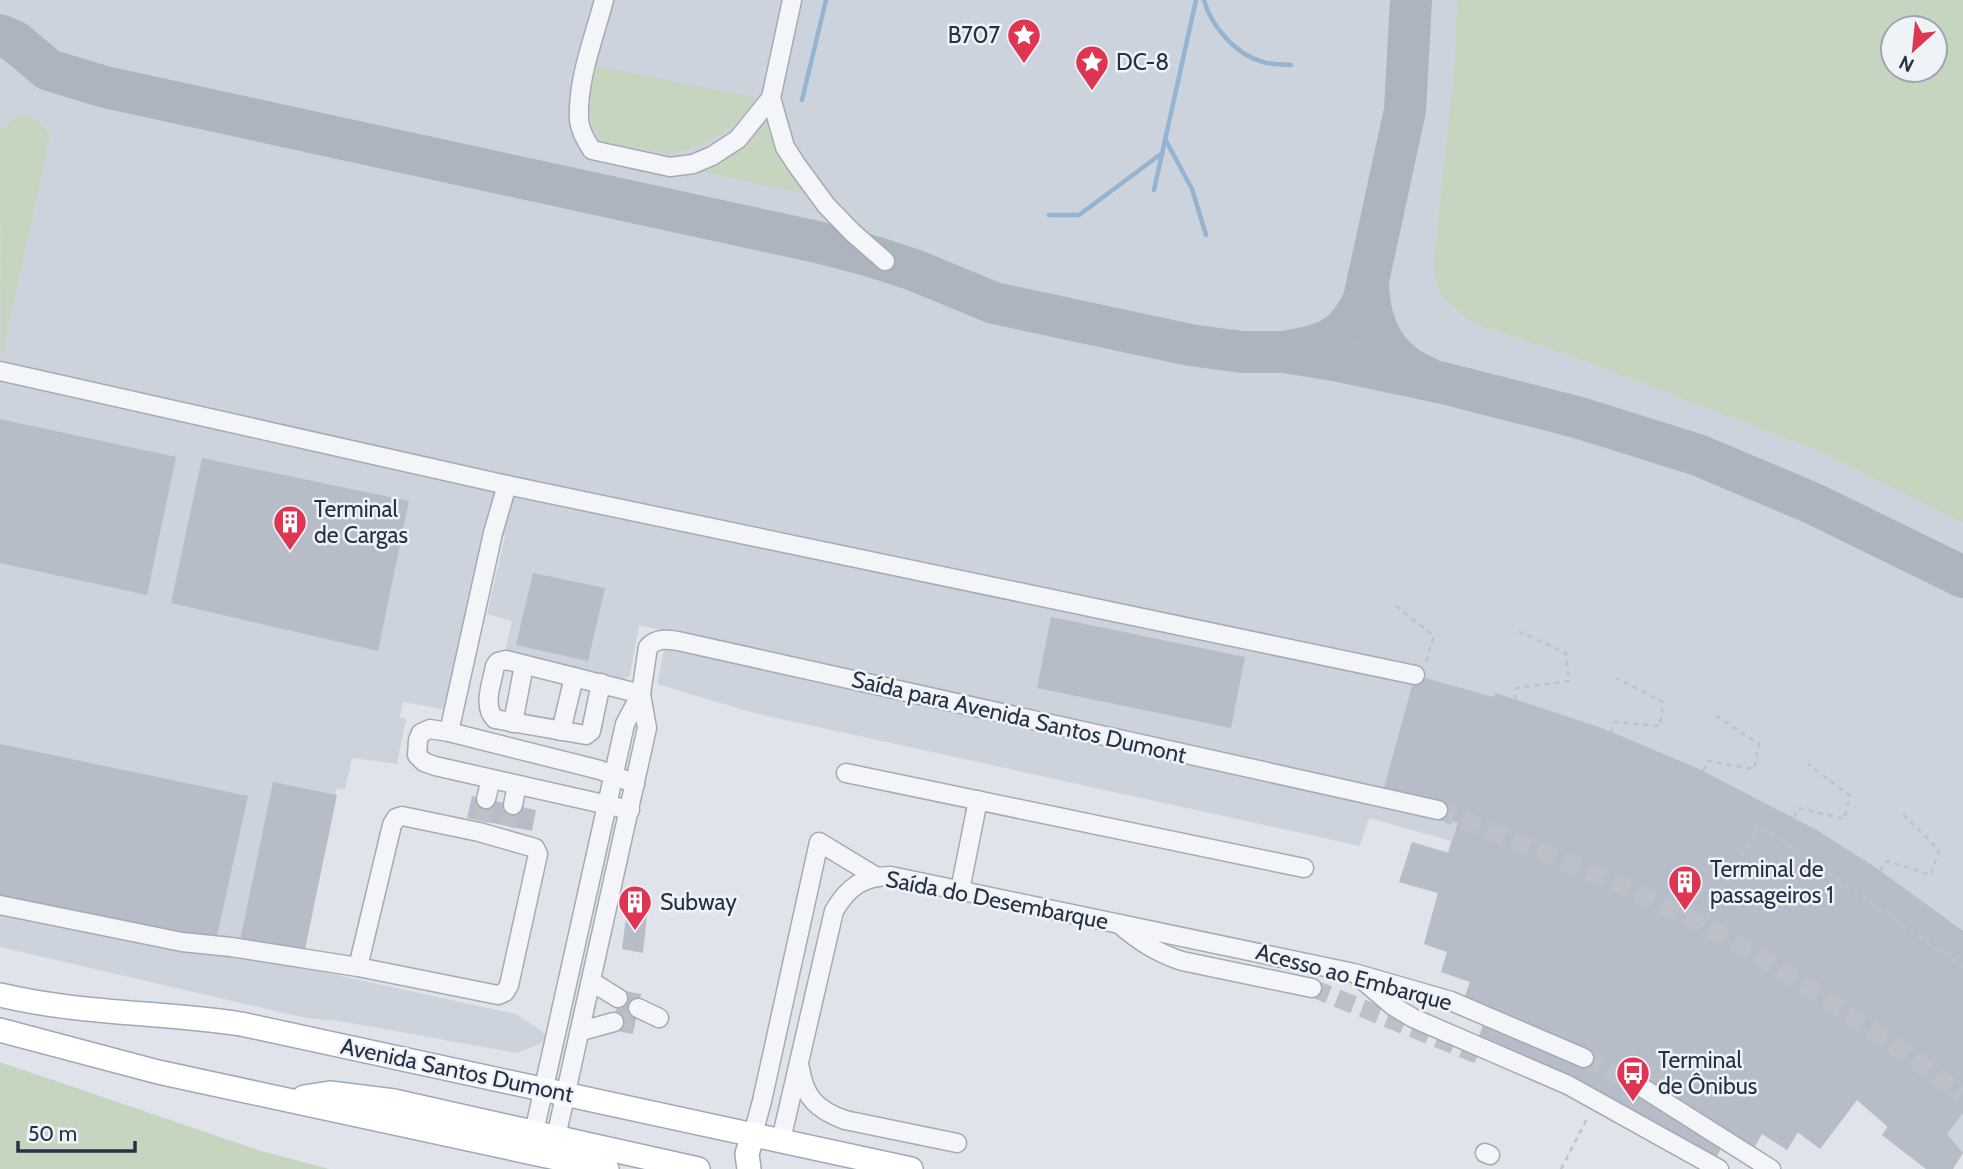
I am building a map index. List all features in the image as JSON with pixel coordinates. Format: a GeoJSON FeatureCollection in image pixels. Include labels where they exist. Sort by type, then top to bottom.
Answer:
{"type":"FeatureCollection","features":[{"type":"Feature","properties":{"kind":"main road","name":"Avenida Santos Dumont"},"geometry":{"type":"LineString","coordinates":[[0,995],[99,1012],[200,1018],[241,1024],[911,1169]]}},
{"type":"Feature","properties":{"kind":"main road"},"geometry":{"type":"LineString","coordinates":[[0,1030],[158,1072],[283,1099],[579,1152],[698,1169]]}},
{"type":"Feature","properties":{"kind":"main road"},"geometry":{"type":"LineString","coordinates":[[283,1099],[330,1093],[394,1101],[545,1134],[607,1169]]}},
{"type":"Feature","properties":{"kind":"main road"},"geometry":{"type":"LineString","coordinates":[[749,1169],[747,1154],[753,1134]]}},
{"type":"Feature","properties":{"kind":"street"},"geometry":{"type":"LineString","coordinates":[[604,0],[581,92],[579,122],[585,139],[592,150],[670,167],[693,164],[712,156],[738,139],[771,98],[792,0]]}},
{"type":"Feature","properties":{"kind":"street"},"geometry":{"type":"LineString","coordinates":[[771,98],[785,147],[796,164],[826,205],[885,261]]}},
{"type":"Feature","properties":{"kind":"street"},"geometry":{"type":"LineString","coordinates":[[0,371],[507,485],[1420,670]]}},
{"type":"Feature","properties":{"kind":"street"},"geometry":{"type":"LineString","coordinates":[[449,732],[493,533],[507,485]]}},
{"type":"Feature","properties":{"kind":"street","name":"Saída para Avenida Santos Dumont"},"geometry":{"type":"LineString","coordinates":[[641,694],[648,647],[660,640],[678,641],[1438,810]]}},
{"type":"Feature","properties":{"kind":"street"},"geometry":{"type":"LineString","coordinates":[[601,683],[591,731],[586,735],[495,719],[489,713],[495,666],[506,660],[601,683],[641,694]]}},
{"type":"Feature","properties":{"kind":"street"},"geometry":{"type":"LineString","coordinates":[[513,723],[524,665]]}},
{"type":"Feature","properties":{"kind":"street"},"geometry":{"type":"LineString","coordinates":[[561,732],[574,677]]}},
{"type":"Feature","properties":{"kind":"street"},"geometry":{"type":"LineString","coordinates":[[545,1134],[544,1089],[625,723],[641,694]]}},
{"type":"Feature","properties":{"kind":"street"},"geometry":{"type":"LineString","coordinates":[[545,1134],[568,1094],[648,728],[641,694]]}},
{"type":"Feature","properties":{"kind":"street"},"geometry":{"type":"LineString","coordinates":[[630,810],[435,766],[424,762],[417,755],[418,740],[421,733],[430,729],[449,732],[613,774],[635,784]]}},
{"type":"Feature","properties":{"kind":"street"},"geometry":{"type":"LineString","coordinates":[[846,774],[1304,868]]}},
{"type":"Feature","properties":{"kind":"street"},"geometry":{"type":"LineString","coordinates":[[486,799],[491,779]]}},
{"type":"Feature","properties":{"kind":"street"},"geometry":{"type":"LineString","coordinates":[[513,805],[517,785]]}},
{"type":"Feature","properties":{"kind":"street"},"geometry":{"type":"LineString","coordinates":[[960,890],[978,800]]}},
{"type":"Feature","properties":{"kind":"street"},"geometry":{"type":"LineString","coordinates":[[0,905],[182,942],[358,967],[498,995],[505,992],[509,985],[538,854],[535,848],[505,832],[480,826],[402,816],[396,818],[358,967]]}},
{"type":"Feature","properties":{"kind":"street"},"geometry":{"type":"LineString","coordinates":[[753,1134],[818,842],[874,876]]}},
{"type":"Feature","properties":{"kind":"street","name":"Saída do Desembarque"},"geometry":{"type":"LineString","coordinates":[[781,1140],[834,911],[845,893],[857,883],[874,876],[891,876],[1116,922],[1145,945],[1163,955],[1312,988]]}},
{"type":"Feature","properties":{"kind":"street","name":"Acesso ao Embarque"},"geometry":{"type":"LineString","coordinates":[[1116,922],[1354,973],[1451,1001],[1584,1058]]}},
{"type":"Feature","properties":{"kind":"street"},"geometry":{"type":"LineString","coordinates":[[1354,973],[1393,1006],[1413,1018],[1568,1086],[1719,1169]]}},
{"type":"Feature","properties":{"kind":"street"},"geometry":{"type":"LineString","coordinates":[[592,982],[618,998]]}},
{"type":"Feature","properties":{"kind":"street"},"geometry":{"type":"LineString","coordinates":[[581,1031],[614,1022]]}},
{"type":"Feature","properties":{"kind":"street"},"geometry":{"type":"LineString","coordinates":[[799,1064],[803,1085],[812,1101],[830,1115],[845,1121],[957,1143]]}},
{"type":"Feature","properties":{"kind":"street"},"geometry":{"type":"LineString","coordinates":[[1635,1083],[1771,1169]]}},
{"type":"Feature","properties":{"kind":"path"},"geometry":{"type":"LineString","coordinates":[[1396,606],[1434,636],[1420,670]]}},
{"type":"Feature","properties":{"kind":"path"},"geometry":{"type":"LineString","coordinates":[[1515,699],[1516,688],[1569,681],[1566,653],[1518,631]]}},
{"type":"Feature","properties":{"kind":"path"},"geometry":{"type":"LineString","coordinates":[[1611,732],[1614,722],[1660,726],[1663,702],[1616,678]]}},
{"type":"Feature","properties":{"kind":"path"},"geometry":{"type":"LineString","coordinates":[[1703,771],[1708,761],[1754,769],[1759,744],[1715,715]]}},
{"type":"Feature","properties":{"kind":"path"},"geometry":{"type":"LineString","coordinates":[[1794,817],[1799,808],[1844,819],[1850,796],[1808,764]]}},
{"type":"Feature","properties":{"kind":"path"},"geometry":{"type":"LineString","coordinates":[[1880,871],[1887,861],[1931,875],[1939,850],[1903,814]]}},
{"type":"Feature","properties":{"kind":"path"},"geometry":{"type":"LineString","coordinates":[[1703,926],[1759,825],[1963,967]]}},
{"type":"Feature","properties":{"kind":"path"},"geometry":{"type":"LineString","coordinates":[[1561,1169],[1588,1117]]}},
{"type":"Feature","properties":{"kind":"shaded area"},"geometry":{"type":"Polygon","coordinates":[[[0,0],[1963,0],[1963,1152],[1953,1169],[1926,1169],[1882,1135],[1887,1126],[1857,1100],[1820,1149],[1798,1133],[1787,1150],[1762,1134],[1754,1148],[1463,1002],[1470,982],[1441,972],[1447,952],[1424,944],[1438,893],[1399,882],[1412,842],[1448,852],[1451,841],[1369,818],[1360,846],[750,712],[657,684],[668,632],[639,625],[630,676],[621,680],[505,651],[512,621],[487,614],[505,536],[486,531],[447,710],[403,702],[400,717],[406,719],[397,764],[352,758],[345,790],[337,788],[304,954],[231,952],[516,1014],[542,1031],[546,1037],[540,1044],[517,1053],[339,1021],[306,1018],[0,947],[0,0]]]}},
{"type":"Feature","properties":{"kind":"green space"},"geometry":{"type":"Polygon","coordinates":[[[1457,0],[1963,0],[1963,522],[1814,449],[1567,354],[1490,329],[1465,317],[1441,296],[1434,273],[1455,61],[1457,0]]]}},
{"type":"Feature","properties":{"kind":"green space"},"geometry":{"type":"Polygon","coordinates":[[[594,66],[757,98],[736,123],[713,139],[689,149],[669,154],[605,142],[593,128],[588,106],[594,66]]]}},
{"type":"Feature","properties":{"kind":"green space"},"geometry":{"type":"Polygon","coordinates":[[[29,116],[39,121],[50,136],[1,360],[0,129],[18,117],[29,116]]]}},
{"type":"Feature","properties":{"kind":"green space"},"geometry":{"type":"Polygon","coordinates":[[[768,119],[783,158],[806,194],[700,171],[737,148],[768,119]]]}},
{"type":"Feature","properties":{"kind":"green space"},"geometry":{"type":"Polygon","coordinates":[[[0,1062],[258,1150],[329,1169],[0,1169],[0,1062]]]}},
{"type":"Feature","properties":{"kind":"building"},"geometry":{"type":"Polygon","coordinates":[[[0,419],[176,457],[147,595],[0,563],[0,419]]]}},
{"type":"Feature","properties":{"kind":"building","name":"Terminal de Cargas"},"geometry":{"type":"Polygon","coordinates":[[[202,458],[409,501],[378,651],[171,603],[202,458]]]}},
{"type":"Feature","properties":{"kind":"building"},"geometry":{"type":"Polygon","coordinates":[[[533,573],[605,588],[588,661],[516,645],[533,573]]]}},
{"type":"Feature","properties":{"kind":"building"},"geometry":{"type":"Polygon","coordinates":[[[1051,617],[1245,657],[1231,728],[1037,688],[1051,617]]]}},
{"type":"Feature","properties":{"kind":"building","name":"Terminal de passageiros 1"},"geometry":{"type":"Polygon","coordinates":[[[1415,675],[1493,697],[1496,693],[1602,728],[1697,768],[1815,829],[1875,867],[1963,931],[1963,1113],[1947,1134],[1963,1153],[1953,1169],[1926,1169],[1882,1135],[1888,1127],[1857,1100],[1820,1149],[1798,1132],[1787,1150],[1762,1134],[1754,1148],[1637,1079],[1631,1092],[1723,1145],[1715,1160],[1478,1039],[1483,1025],[1580,1067],[1586,1054],[1463,1002],[1470,982],[1441,972],[1447,952],[1424,944],[1438,893],[1399,882],[1412,842],[1448,853],[1458,823],[1448,820],[1452,807],[1384,788],[1415,675]]]}},
{"type":"Feature","properties":{"kind":"building"},"geometry":{"type":"Polygon","coordinates":[[[0,744],[248,796],[215,945],[0,903],[0,744]]]}},
{"type":"Feature","properties":{"kind":"building"},"geometry":{"type":"Polygon","coordinates":[[[273,782],[337,795],[304,954],[240,941],[273,782]]]}},
{"type":"Feature","properties":{"kind":"building"},"geometry":{"type":"Polygon","coordinates":[[[472,796],[536,810],[532,831],[467,818],[472,796]]]}},
{"type":"Feature","properties":{"kind":"building","name":"Subway"},"geometry":{"type":"Polygon","coordinates":[[[627,909],[647,915],[643,953],[622,949],[627,909]]]}},
{"type":"Feature","properties":{"kind":"building"},"geometry":{"type":"Polygon","coordinates":[[[620,990],[641,994],[633,1034],[612,1030],[620,990]]]}},
{"type":"Feature","properties":{"kind":"waterway"},"geometry":{"type":"LineString","coordinates":[[802,100],[826,0]]}},
{"type":"Feature","properties":{"kind":"waterway"},"geometry":{"type":"LineString","coordinates":[[1154,190],[1196,0]]}},
{"type":"Feature","properties":{"kind":"waterway"},"geometry":{"type":"LineString","coordinates":[[1204,0],[1212,20],[1226,38],[1243,53],[1266,63],[1291,65]]}},
{"type":"Feature","properties":{"kind":"waterway"},"geometry":{"type":"LineString","coordinates":[[1165,139],[1192,189],[1206,235]]}},
{"type":"Feature","properties":{"kind":"waterway"},"geometry":{"type":"LineString","coordinates":[[1049,215],[1079,215],[1161,154]]}},
{"type":"Feature","properties":{"kind":"taxiway"},"geometry":{"type":"LineString","coordinates":[[1288,351],[1314,346],[1343,331],[1364,299],[1405,110],[1411,0]]}},
{"type":"Feature","properties":{"kind":"taxiway"},"geometry":{"type":"LineString","coordinates":[[0,35],[14,41],[49,70],[105,87],[817,242],[914,270],[994,303],[1190,345],[1242,352],[1285,352],[1334,360],[1443,383],[1580,418],[1698,455],[1812,503],[1963,577]]}},
{"type":"Feature","properties":{"kind":"taxiway"},"geometry":{"type":"LineString","coordinates":[[1368,280],[1371,311],[1381,338],[1399,361],[1426,377]]}},
{"type":"Feature","properties":{"kind":"tunnel"},"geometry":{"type":"LineString","coordinates":[[481,821],[486,799]]}},
{"type":"Feature","properties":{"kind":"tunnel"},"geometry":{"type":"LineString","coordinates":[[507,826],[513,805]]}},
{"type":"Feature","properties":{"kind":"tunnel"},"geometry":{"type":"LineString","coordinates":[[1438,810],[1626,888],[1723,936],[1828,1000],[1963,1094]]}},
{"type":"Feature","properties":{"kind":"tunnel"},"geometry":{"type":"LineString","coordinates":[[1312,988],[1478,1055]]}},
{"type":"Feature","properties":{"kind":"tunnel"},"geometry":{"type":"LineString","coordinates":[[614,1022],[636,1020]]}},
{"type":"Feature","properties":{"kind":"tunnel"},"geometry":{"type":"LineString","coordinates":[[1584,1058],[1635,1083]]}},
{"type":"Feature","properties":{"kind":"place","name":"B707"},"geometry":{"type":"Point","coordinates":[1024,65]}},
{"type":"Feature","properties":{"kind":"place","name":"DC-8"},"geometry":{"type":"Point","coordinates":[1092,92]}},
{"type":"Feature","properties":{"kind":"place","name":"Terminal de Cargas"},"geometry":{"type":"Point","coordinates":[290,552]}},
{"type":"Feature","properties":{"kind":"place","name":"Terminal de passageiros 1"},"geometry":{"type":"Point","coordinates":[1685,912]}},
{"type":"Feature","properties":{"kind":"place","name":"Subway"},"geometry":{"type":"Point","coordinates":[635,932]}},
{"type":"Feature","properties":{"kind":"place","name":"Terminal de Ônibus"},"geometry":{"type":"Point","coordinates":[1633,1103]}}]}
